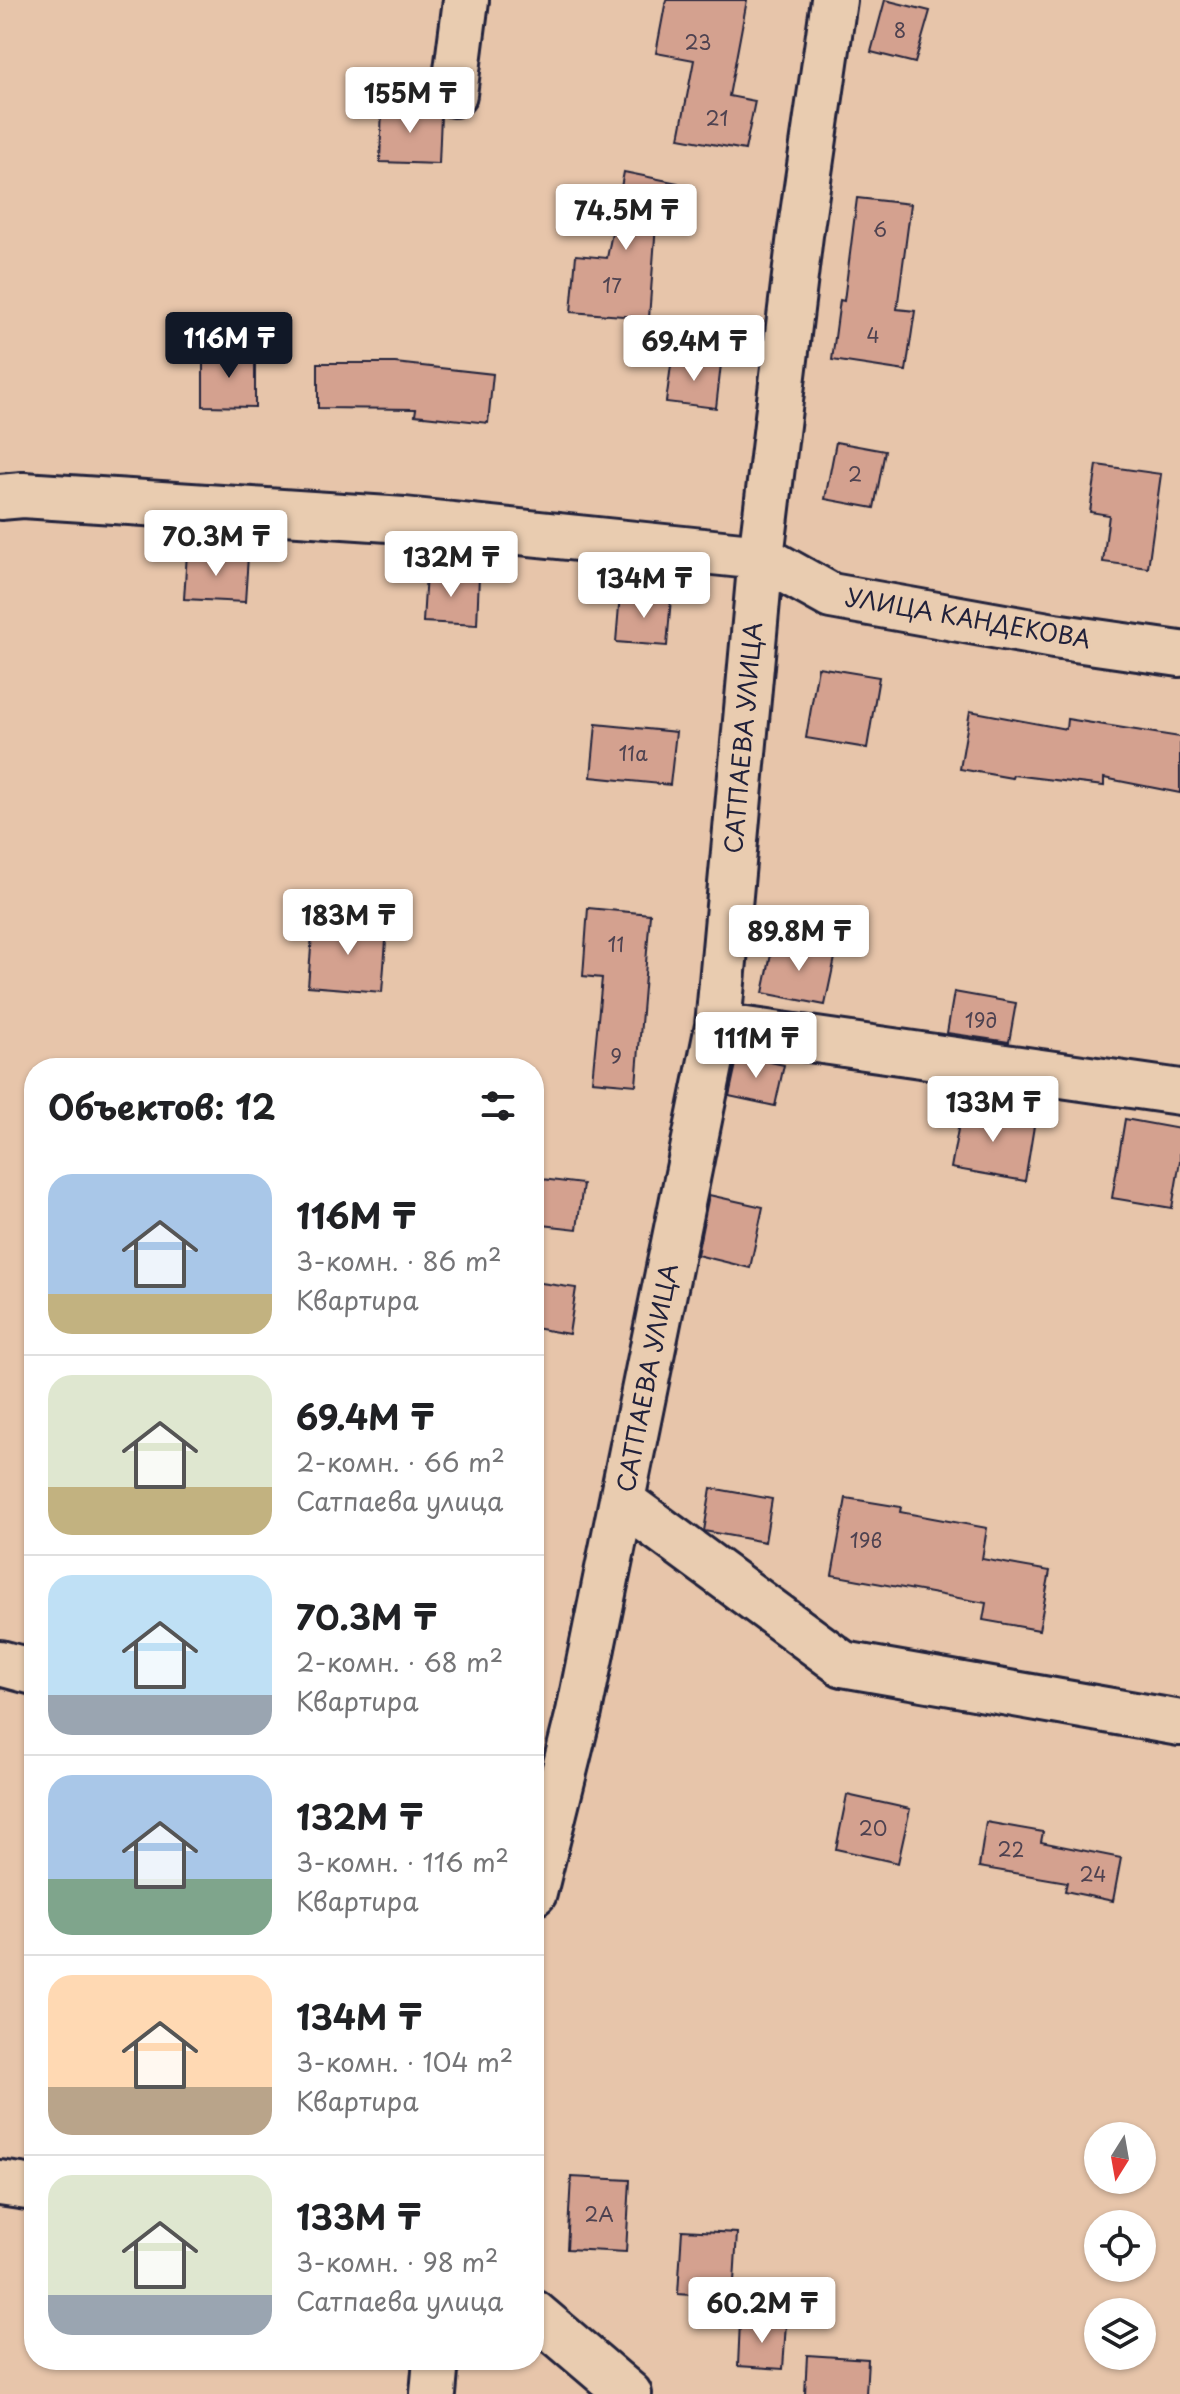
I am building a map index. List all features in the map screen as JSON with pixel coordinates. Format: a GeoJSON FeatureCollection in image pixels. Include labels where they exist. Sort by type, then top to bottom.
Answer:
{"type":"FeatureCollection","features":[{"type":"Feature","properties":{"kind":"street"},"geometry":{"type":"LineString","coordinates":[[454,94],[466,0]]}},
{"type":"Feature","properties":{"kind":"street","name":"САТПАЕВА УЛИЦА"},"geometry":{"type":"LineString","coordinates":[[544,1853],[579,1712],[718,1026],[761,557],[800,235],[834,0]]}},
{"type":"Feature","properties":{"kind":"street","name":"УЛИЦА КАНДЕКОВА"},"geometry":{"type":"LineString","coordinates":[[0,497],[23,495],[404,520],[761,557],[831,596],[1054,636],[1180,654]]}},
{"type":"Feature","properties":{"kind":"street"},"geometry":{"type":"LineString","coordinates":[[718,1026],[1180,1092]]}},
{"type":"Feature","properties":{"kind":"street"},"geometry":{"type":"LineString","coordinates":[[623,1502],[843,1664],[1180,1723]]}},
{"type":"Feature","properties":{"kind":"street"},"geometry":{"type":"LineString","coordinates":[[0,1663],[24,1669]]}},
{"type":"Feature","properties":{"kind":"street"},"geometry":{"type":"LineString","coordinates":[[0,2183],[24,2187]]}},
{"type":"Feature","properties":{"kind":"street"},"geometry":{"type":"LineString","coordinates":[[544,2322],[629,2394]]}},
{"type":"Feature","properties":{"kind":"street"},"geometry":{"type":"LineString","coordinates":[[433,2394],[435,2370]]}},
{"type":"Feature","properties":{"kind":"building"},"geometry":{"type":"Polygon","coordinates":[[[666,0],[747,0],[729,96],[755,101],[745,150],[679,138],[694,60],[656,53],[666,0]]]}},
{"type":"Feature","properties":{"kind":"building"},"geometry":{"type":"Polygon","coordinates":[[[885,0],[930,11],[915,63],[871,52],[885,0]]]}},
{"type":"Feature","properties":{"kind":"building"},"geometry":{"type":"Polygon","coordinates":[[[382,106],[434,108],[441,115],[439,164],[380,162],[382,106]]]}},
{"type":"Feature","properties":{"kind":"building"},"geometry":{"type":"Polygon","coordinates":[[[624,172],[678,183],[670,227],[656,224],[649,318],[571,312],[576,255],[607,258],[624,172]]]}},
{"type":"Feature","properties":{"kind":"building"},"geometry":{"type":"Polygon","coordinates":[[[857,198],[911,204],[897,309],[915,311],[906,371],[832,360],[840,300],[844,301],[857,198]]]}},
{"type":"Feature","properties":{"kind":"building"},"geometry":{"type":"Polygon","coordinates":[[[203,353],[255,354],[255,407],[203,406],[203,353]]]}},
{"type":"Feature","properties":{"kind":"building"},"geometry":{"type":"Polygon","coordinates":[[[672,358],[721,364],[716,408],[666,402],[672,358]]]}},
{"type":"Feature","properties":{"kind":"building"},"geometry":{"type":"Polygon","coordinates":[[[318,363],[395,363],[493,374],[488,423],[415,415],[416,409],[318,408],[318,363]]]}},
{"type":"Feature","properties":{"kind":"building"},"geometry":{"type":"Polygon","coordinates":[[[836,442],[885,451],[874,508],[825,499],[836,442]]]}},
{"type":"Feature","properties":{"kind":"building"},"geometry":{"type":"Polygon","coordinates":[[[1097,465],[1161,474],[1148,568],[1103,562],[1109,515],[1090,512],[1097,465]]]}},
{"type":"Feature","properties":{"kind":"building"},"geometry":{"type":"Polygon","coordinates":[[[187,553],[248,556],[245,602],[184,599],[187,553]]]}},
{"type":"Feature","properties":{"kind":"building"},"geometry":{"type":"Polygon","coordinates":[[[426,573],[479,576],[477,625],[423,622],[426,573]]]}},
{"type":"Feature","properties":{"kind":"building"},"geometry":{"type":"Polygon","coordinates":[[[620,594],[671,598],[667,646],[616,642],[620,594]]]}},
{"type":"Feature","properties":{"kind":"building"},"geometry":{"type":"Polygon","coordinates":[[[818,667],[879,677],[867,748],[806,738],[818,667]]]}},
{"type":"Feature","properties":{"kind":"building"},"geometry":{"type":"Polygon","coordinates":[[[970,711],[1066,729],[1067,719],[1180,737],[1180,793],[1104,778],[1104,786],[1013,775],[1012,778],[960,769],[970,711]]]}},
{"type":"Feature","properties":{"kind":"building"},"geometry":{"type":"Polygon","coordinates":[[[596,724],[676,732],[670,785],[591,777],[596,724]]]}},
{"type":"Feature","properties":{"kind":"building"},"geometry":{"type":"Polygon","coordinates":[[[588,908],[650,914],[636,1085],[592,1081],[602,978],[583,976],[588,908]]]}},
{"type":"Feature","properties":{"kind":"building"},"geometry":{"type":"Polygon","coordinates":[[[313,922],[387,928],[382,992],[308,986],[313,922]]]}},
{"type":"Feature","properties":{"kind":"building"},"geometry":{"type":"Polygon","coordinates":[[[774,940],[836,953],[825,1005],[763,993],[774,940]]]}},
{"type":"Feature","properties":{"kind":"building"},"geometry":{"type":"Polygon","coordinates":[[[954,992],[1016,1003],[1009,1042],[947,1033],[954,992]]]}},
{"type":"Feature","properties":{"kind":"building"},"geometry":{"type":"Polygon","coordinates":[[[738,1055],[784,1065],[775,1106],[729,1096],[738,1055]]]}},
{"type":"Feature","properties":{"kind":"building"},"geometry":{"type":"Polygon","coordinates":[[[962,1107],[1035,1120],[1025,1181],[951,1168],[962,1107]]]}},
{"type":"Feature","properties":{"kind":"building"},"geometry":{"type":"Polygon","coordinates":[[[1125,1119],[1180,1129],[1180,1161],[1172,1208],[1112,1198],[1125,1119]]]}},
{"type":"Feature","properties":{"kind":"building"},"geometry":{"type":"Polygon","coordinates":[[[544,1179],[583,1184],[577,1229],[544,1225],[544,1179]]]}},
{"type":"Feature","properties":{"kind":"building"},"geometry":{"type":"Polygon","coordinates":[[[709,1195],[763,1207],[750,1268],[697,1255],[709,1195]]]}},
{"type":"Feature","properties":{"kind":"building"},"geometry":{"type":"Polygon","coordinates":[[[544,1283],[576,1288],[569,1334],[544,1330],[544,1283]]]}},
{"type":"Feature","properties":{"kind":"building"},"geometry":{"type":"Polygon","coordinates":[[[711,1488],[772,1499],[765,1542],[704,1531],[711,1488]]]}},
{"type":"Feature","properties":{"kind":"building"},"geometry":{"type":"Polygon","coordinates":[[[846,1498],[901,1507],[900,1512],[987,1528],[982,1559],[1050,1571],[1039,1630],[983,1620],[986,1603],[832,1575],[846,1498]]]}},
{"type":"Feature","properties":{"kind":"building"},"geometry":{"type":"Polygon","coordinates":[[[847,1795],[910,1809],[898,1863],[836,1849],[847,1795]]]}},
{"type":"Feature","properties":{"kind":"building"},"geometry":{"type":"Polygon","coordinates":[[[986,1822],[1043,1832],[1041,1842],[1121,1858],[1113,1901],[1065,1891],[1067,1882],[979,1867],[986,1822]]]}},
{"type":"Feature","properties":{"kind":"building"},"geometry":{"type":"Polygon","coordinates":[[[571,2177],[630,2180],[626,2252],[567,2249],[571,2177]]]}},
{"type":"Feature","properties":{"kind":"building"},"geometry":{"type":"Polygon","coordinates":[[[682,2230],[737,2233],[733,2298],[678,2294],[682,2230]]]}},
{"type":"Feature","properties":{"kind":"building"},"geometry":{"type":"Polygon","coordinates":[[[740,2321],[786,2323],[783,2369],[738,2366],[740,2321]]]}},
{"type":"Feature","properties":{"kind":"building"},"geometry":{"type":"Polygon","coordinates":[[[807,2355],[868,2359],[866,2394],[805,2394],[807,2355]]]}}]}
